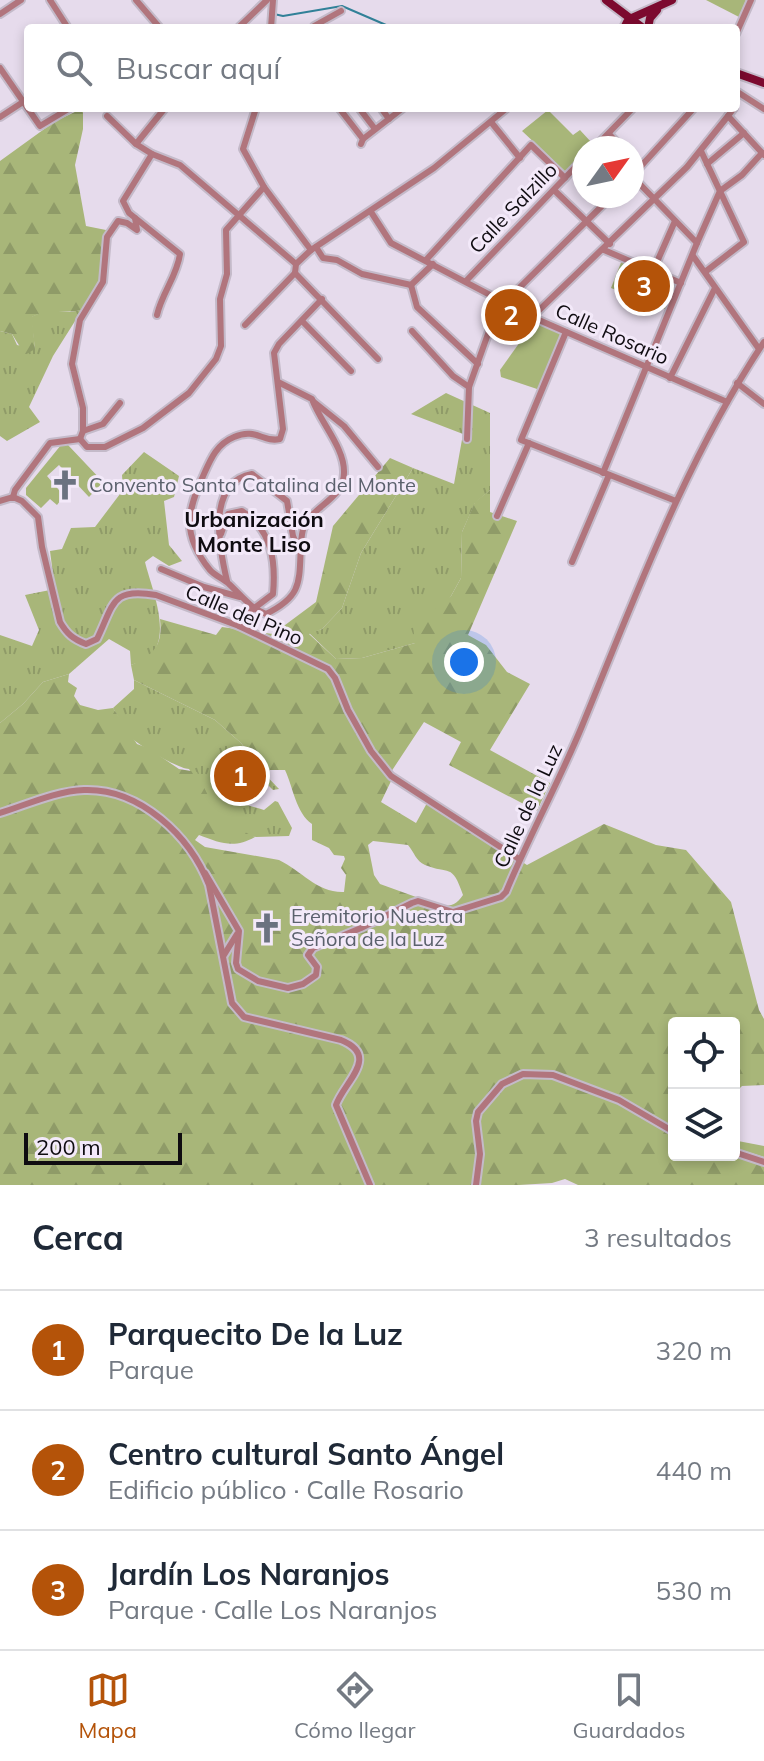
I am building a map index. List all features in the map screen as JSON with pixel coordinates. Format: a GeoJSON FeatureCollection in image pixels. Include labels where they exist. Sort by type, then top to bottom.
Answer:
{"type":"FeatureCollection","features":[{"type":"Feature","properties":{"kind":"main road"},"geometry":{"type":"LineString","coordinates":[[626,24],[672,0]]}},
{"type":"Feature","properties":{"kind":"main road"},"geometry":{"type":"LineString","coordinates":[[607,1],[626,24]]}},
{"type":"Feature","properties":{"kind":"main road"},"geometry":{"type":"LineString","coordinates":[[648,24],[660,6]]}},
{"type":"Feature","properties":{"kind":"main road"},"geometry":{"type":"LineString","coordinates":[[626,24],[646,20],[647,24]]}},
{"type":"Feature","properties":{"kind":"main road"},"geometry":{"type":"LineString","coordinates":[[740,74],[764,83]]}},
{"type":"Feature","properties":{"kind":"street"},"geometry":{"type":"LineString","coordinates":[[0,14],[21,0]]}},
{"type":"Feature","properties":{"kind":"street"},"geometry":{"type":"LineString","coordinates":[[50,0],[65,24]]}},
{"type":"Feature","properties":{"kind":"street"},"geometry":{"type":"LineString","coordinates":[[136,0],[157,24]]}},
{"type":"Feature","properties":{"kind":"street"},"geometry":{"type":"LineString","coordinates":[[242,24],[267,0]]}},
{"type":"Feature","properties":{"kind":"street"},"geometry":{"type":"LineString","coordinates":[[271,24],[273,0]]}},
{"type":"Feature","properties":{"kind":"street"},"geometry":{"type":"LineString","coordinates":[[740,25],[751,0]]}},
{"type":"Feature","properties":{"kind":"street"},"geometry":{"type":"LineString","coordinates":[[318,24],[341,11]]}},
{"type":"Feature","properties":{"kind":"street"},"geometry":{"type":"LineString","coordinates":[[0,68],[23,102],[0,117]]}},
{"type":"Feature","properties":{"kind":"street"},"geometry":{"type":"LineString","coordinates":[[740,94],[764,109]]}},
{"type":"Feature","properties":{"kind":"street"},"geometry":{"type":"LineString","coordinates":[[30,112],[40,126],[63,112]]}},
{"type":"Feature","properties":{"kind":"street"},"geometry":{"type":"LineString","coordinates":[[136,144],[162,112]]}},
{"type":"Feature","properties":{"kind":"street"},"geometry":{"type":"LineString","coordinates":[[255,112],[243,149],[264,187],[314,249],[323,258],[337,260],[362,274],[411,285]]}},
{"type":"Feature","properties":{"kind":"street"},"geometry":{"type":"LineString","coordinates":[[344,112],[362,141],[398,112]]}},
{"type":"Feature","properties":{"kind":"street"},"geometry":{"type":"LineString","coordinates":[[362,112],[375,129]]}},
{"type":"Feature","properties":{"kind":"street"},"geometry":{"type":"LineString","coordinates":[[384,112],[389,119]]}},
{"type":"Feature","properties":{"kind":"street"},"geometry":{"type":"LineString","coordinates":[[245,325],[295,273],[296,264],[314,249],[434,168],[502,112]]}},
{"type":"Feature","properties":{"kind":"street"},"geometry":{"type":"LineString","coordinates":[[609,134],[629,112]]}},
{"type":"Feature","properties":{"kind":"street"},"geometry":{"type":"LineString","coordinates":[[644,163],[690,112]]}},
{"type":"Feature","properties":{"kind":"street"},"geometry":{"type":"LineString","coordinates":[[532,317],[655,200],[701,151],[731,112]]}},
{"type":"Feature","properties":{"kind":"street"},"geometry":{"type":"LineString","coordinates":[[107,116],[136,144],[180,165],[296,264]]}},
{"type":"Feature","properties":{"kind":"street"},"geometry":{"type":"LineString","coordinates":[[572,562],[645,367],[720,191],[763,154],[728,116]]}},
{"type":"Feature","properties":{"kind":"street"},"geometry":{"type":"LineString","coordinates":[[491,122],[520,158]]}},
{"type":"Feature","properties":{"kind":"street"},"geometry":{"type":"LineString","coordinates":[[707,164],[744,133]]}},
{"type":"Feature","properties":{"kind":"street"},"geometry":{"type":"LineString","coordinates":[[411,285],[531,145],[565,178]]}},
{"type":"Feature","properties":{"kind":"street"},"geometry":{"type":"LineString","coordinates":[[701,151],[744,242],[705,272]]}},
{"type":"Feature","properties":{"kind":"street"},"geometry":{"type":"LineString","coordinates":[[152,154],[123,201],[135,218],[180,254],[157,315]]}},
{"type":"Feature","properties":{"kind":"street","name":"Calle Salzillo"},"geometry":{"type":"LineString","coordinates":[[466,281],[572,171]]}},
{"type":"Feature","properties":{"kind":"street"},"geometry":{"type":"LineString","coordinates":[[80,439],[87,447],[105,447],[143,428],[189,393],[216,359],[221,346],[220,299],[227,274],[226,230],[264,187]]}},
{"type":"Feature","properties":{"kind":"street"},"geometry":{"type":"LineString","coordinates":[[644,189],[697,243]]}},
{"type":"Feature","properties":{"kind":"street"},"geometry":{"type":"LineString","coordinates":[[554,190],[610,244]]}},
{"type":"Feature","properties":{"kind":"street"},"geometry":{"type":"LineString","coordinates":[[467,439],[469,387],[493,320],[506,301],[600,208]]}},
{"type":"Feature","properties":{"kind":"street","name":"Calle Rosario"},"geometry":{"type":"LineString","coordinates":[[371,212],[391,243],[532,317],[727,402]]}},
{"type":"Feature","properties":{"kind":"street"},"geometry":{"type":"LineString","coordinates":[[80,439],[83,408],[72,364],[80,320],[103,282],[107,237],[118,221],[137,230],[135,218]]}},
{"type":"Feature","properties":{"kind":"street"},"geometry":{"type":"LineString","coordinates":[[653,271],[675,221]]}},
{"type":"Feature","properties":{"kind":"street"},"geometry":{"type":"LineString","coordinates":[[604,250],[681,283]]}},
{"type":"Feature","properties":{"kind":"street"},"geometry":{"type":"LineString","coordinates":[[693,256],[759,349]]}},
{"type":"Feature","properties":{"kind":"street"},"geometry":{"type":"LineString","coordinates":[[295,273],[378,359]]}},
{"type":"Feature","properties":{"kind":"street"},"geometry":{"type":"LineString","coordinates":[[411,285],[417,307],[478,364]]}},
{"type":"Feature","properties":{"kind":"street"},"geometry":{"type":"LineString","coordinates":[[670,378],[715,288]]}},
{"type":"Feature","properties":{"kind":"street"},"geometry":{"type":"LineString","coordinates":[[312,399],[318,417],[339,451],[345,471],[342,485],[322,509],[309,517],[302,530],[297,592],[285,605],[266,614],[253,609],[227,581],[212,573],[188,527],[192,500],[212,456],[222,443],[236,435],[255,432],[272,441],[280,439],[283,429],[274,353],[322,299]]}},
{"type":"Feature","properties":{"kind":"street"},"geometry":{"type":"LineString","coordinates":[[302,321],[351,371]]}},
{"type":"Feature","properties":{"kind":"street"},"geometry":{"type":"LineString","coordinates":[[412,331],[453,376],[469,387]]}},
{"type":"Feature","properties":{"kind":"street"},"geometry":{"type":"LineString","coordinates":[[497,516],[566,332]]}},
{"type":"Feature","properties":{"kind":"street","name":"Calle de la Luz"},"geometry":{"type":"LineString","coordinates":[[0,813],[80,790],[116,794],[170,825],[205,873],[239,931],[238,969],[258,981],[296,987],[318,971],[308,955],[313,948],[412,903],[418,901],[453,912],[501,897],[578,735],[676,501],[737,383],[764,342]]}},
{"type":"Feature","properties":{"kind":"street"},"geometry":{"type":"LineString","coordinates":[[278,382],[312,399],[344,426],[378,467]]}},
{"type":"Feature","properties":{"kind":"street"},"geometry":{"type":"LineString","coordinates":[[737,383],[764,404]]}},
{"type":"Feature","properties":{"kind":"street"},"geometry":{"type":"LineString","coordinates":[[83,431],[103,424],[120,403]]}},
{"type":"Feature","properties":{"kind":"street"},"geometry":{"type":"LineString","coordinates":[[0,501],[13,497],[50,443],[80,439]]}},
{"type":"Feature","properties":{"kind":"street"},"geometry":{"type":"LineString","coordinates":[[525,442],[676,501]]}},
{"type":"Feature","properties":{"kind":"street"},"geometry":{"type":"LineString","coordinates":[[227,581],[218,541],[220,512],[228,486],[238,477],[252,474],[287,501],[293,536],[301,553]]}},
{"type":"Feature","properties":{"kind":"street","name":"Calle del Pino"},"geometry":{"type":"LineString","coordinates":[[13,497],[22,501],[38,517],[60,622],[66,633],[75,640],[86,644],[97,639],[115,599],[138,592],[156,595],[239,626],[328,669],[371,751],[391,776],[519,859]]}},
{"type":"Feature","properties":{"kind":"street"},"geometry":{"type":"LineString","coordinates":[[218,541],[228,514],[242,511],[253,518],[268,536],[275,571],[273,594],[253,609],[239,626]]}},
{"type":"Feature","properties":{"kind":"street"},"geometry":{"type":"LineString","coordinates":[[161,569],[204,587],[242,597]]}},
{"type":"Feature","properties":{"kind":"street"},"geometry":{"type":"LineString","coordinates":[[205,873],[232,1003],[239,1013],[257,1021],[341,1040],[353,1046],[358,1053],[359,1065],[336,1105],[370,1185]]}},
{"type":"Feature","properties":{"kind":"street"},"geometry":{"type":"LineString","coordinates":[[223,956],[239,931]]}},
{"type":"Feature","properties":{"kind":"street"},"geometry":{"type":"LineString","coordinates":[[476,1185],[480,1154],[476,1121],[478,1112],[502,1084],[523,1074],[553,1075],[619,1100],[668,1129]]}},
{"type":"Feature","properties":{"kind":"street"},"geometry":{"type":"LineString","coordinates":[[740,1154],[764,1162]]}},
{"type":"Feature","properties":{"kind":"green space"},"geometry":{"type":"Polygon","coordinates":[[[706,0],[746,0],[739,17],[706,0]]]}},
{"type":"Feature","properties":{"kind":"green space"},"geometry":{"type":"Polygon","coordinates":[[[75,112],[83,112],[83,129],[75,165],[86,226],[106,230],[100,281],[82,310],[32,317],[35,349],[25,355],[12,334],[0,331],[0,161],[54,122],[75,112]]]}},
{"type":"Feature","properties":{"kind":"green space"},"geometry":{"type":"Polygon","coordinates":[[[546,112],[550,112],[573,135],[580,130],[586,136],[572,136],[572,169],[567,173],[522,131],[546,112]]]}},
{"type":"Feature","properties":{"kind":"green space"},"geometry":{"type":"Polygon","coordinates":[[[622,260],[677,284],[665,309],[611,288],[622,260]]]}},
{"type":"Feature","properties":{"kind":"green space"},"geometry":{"type":"Polygon","coordinates":[[[47,310],[82,310],[53,356],[29,407],[40,422],[7,441],[0,436],[0,331],[12,334],[17,345],[35,349],[31,317],[47,310]]]}},
{"type":"Feature","properties":{"kind":"green space"},"geometry":{"type":"Polygon","coordinates":[[[535,321],[563,335],[540,390],[501,377],[500,370],[535,321]]]}},
{"type":"Feature","properties":{"kind":"green space"},"geometry":{"type":"Polygon","coordinates":[[[446,393],[490,413],[490,490],[475,503],[462,532],[461,578],[415,643],[362,658],[336,659],[309,633],[322,629],[342,608],[361,553],[413,468],[454,484],[463,434],[411,414],[446,393]]]}},
{"type":"Feature","properties":{"kind":"green space"},"geometry":{"type":"Polygon","coordinates":[[[61,445],[68,445],[103,482],[89,497],[59,465],[47,476],[64,496],[57,505],[50,499],[41,508],[26,495],[26,488],[61,445]]]}},
{"type":"Feature","properties":{"kind":"green space"},"geometry":{"type":"Polygon","coordinates":[[[144,452],[179,476],[174,497],[164,501],[169,545],[182,561],[169,566],[153,556],[145,562],[160,624],[156,648],[147,658],[131,665],[130,651],[109,639],[69,674],[43,682],[0,723],[0,635],[32,646],[39,630],[25,595],[50,590],[54,582],[50,551],[62,549],[71,528],[95,527],[123,490],[122,475],[144,452]]]}},
{"type":"Feature","properties":{"kind":"green space"},"geometry":{"type":"Polygon","coordinates":[[[390,458],[413,468],[361,553],[342,608],[322,629],[309,634],[336,659],[362,658],[415,643],[413,625],[451,596],[461,578],[462,532],[475,502],[490,490],[490,512],[517,521],[468,635],[486,645],[507,672],[530,684],[490,750],[550,783],[537,811],[449,765],[461,742],[424,722],[391,772],[392,779],[381,802],[416,823],[427,803],[527,865],[604,824],[656,845],[686,850],[731,902],[764,1019],[764,1085],[740,1088],[740,1017],[668,1017],[668,1161],[740,1161],[740,1158],[764,1166],[764,1185],[578,1185],[565,1179],[519,1185],[0,1185],[0,723],[43,682],[69,674],[68,682],[77,688],[74,696],[80,705],[98,710],[113,708],[137,744],[179,769],[197,772],[218,811],[233,825],[255,837],[234,844],[199,835],[195,840],[205,847],[279,860],[326,889],[344,892],[346,875],[341,868],[344,856],[334,855],[329,848],[312,840],[312,824],[299,807],[285,770],[265,773],[241,743],[215,720],[134,680],[131,665],[155,648],[160,636],[160,619],[216,635],[222,627],[273,634],[316,602],[333,526],[390,458]],[[373,841],[368,845],[374,875],[380,884],[441,906],[459,901],[463,895],[456,878],[449,871],[422,863],[408,845],[373,841]]]}},
{"type":"Feature","properties":{"kind":"green space"},"geometry":{"type":"Polygon","coordinates":[[[134,680],[215,720],[241,743],[256,765],[279,789],[273,790],[265,782],[256,786],[228,779],[212,785],[215,791],[227,799],[264,810],[278,802],[292,828],[289,836],[256,837],[235,829],[217,810],[189,769],[167,761],[133,739],[113,708],[134,689],[134,680]]]}},
{"type":"Feature","properties":{"kind":"green space"},"geometry":{"type":"Polygon","coordinates":[[[740,1141],[764,1146],[764,1157],[740,1150],[740,1141]]]}},
{"type":"Feature","properties":{"kind":"waterway"},"geometry":{"type":"LineString","coordinates":[[274,14],[283,16],[342,6],[384,24]]}},
{"type":"Feature","properties":{"kind":"place","name":"Jardín Los Naranjos"},"geometry":{"type":"Point","coordinates":[644,286]}},
{"type":"Feature","properties":{"kind":"place","name":"Centro cultural Santo Ángel"},"geometry":{"type":"Point","coordinates":[511,315]}},
{"type":"Feature","properties":{"kind":"place","name":"Convento Santa Catalina del Monte"},"geometry":{"type":"Point","coordinates":[65,485]}},
{"type":"Feature","properties":{"kind":"place","name":"Parquecito De la Luz"},"geometry":{"type":"Point","coordinates":[240,776]}},
{"type":"Feature","properties":{"kind":"place","name":"Eremitorio Nuestra Señora de la Luz"},"geometry":{"type":"Point","coordinates":[267,928]}},
{"type":"Feature","properties":{"kind":"district","name":"Urbanización Monte Liso"},"geometry":{"type":"Point","coordinates":[254,532]}}]}
